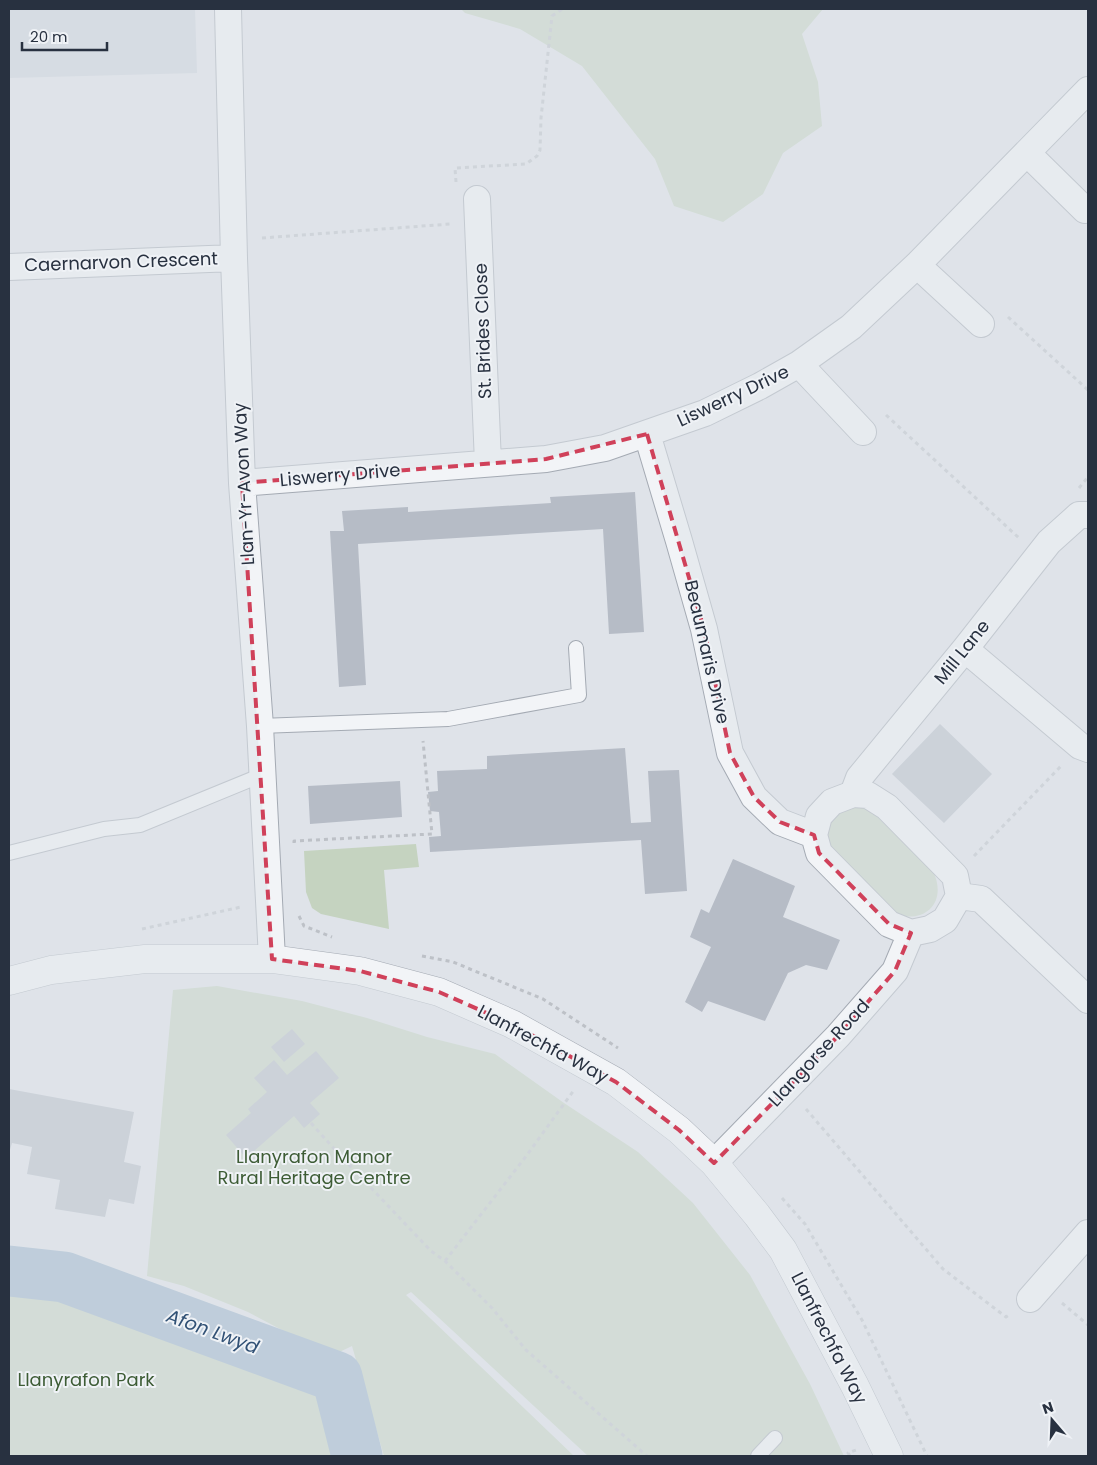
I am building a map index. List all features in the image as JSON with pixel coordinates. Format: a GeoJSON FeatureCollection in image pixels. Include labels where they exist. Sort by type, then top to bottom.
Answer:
{"type":"FeatureCollection","features":[{"type":"Feature","properties":{"kind":"street","name":"Llan-Yr-Avon Way"},"geometry":{"type":"LineString","coordinates":[[228,9],[242,483],[260,726],[272,959]]}},
{"type":"Feature","properties":{"kind":"street","name":"Liswerry Drive"},"geometry":{"type":"LineString","coordinates":[[242,483],[546,459],[605,448],[706,413],[799,364],[851,327],[917,264],[1088,90]]}},
{"type":"Feature","properties":{"kind":"street"},"geometry":{"type":"LineString","coordinates":[[1027,153],[1085,210]]}},
{"type":"Feature","properties":{"kind":"street","name":"St. Brides Close"},"geometry":{"type":"LineString","coordinates":[[466,193],[488,463]]}},
{"type":"Feature","properties":{"kind":"street","name":"Caernarvon Crescent"},"geometry":{"type":"LineString","coordinates":[[9,267],[234,249]]}},
{"type":"Feature","properties":{"kind":"street"},"geometry":{"type":"LineString","coordinates":[[917,264],[981,324]]}},
{"type":"Feature","properties":{"kind":"street"},"geometry":{"type":"LineString","coordinates":[[799,364],[863,432]]}},
{"type":"Feature","properties":{"kind":"street","name":"Beaumaris Drive"},"geometry":{"type":"LineString","coordinates":[[647,434],[680,541],[704,629],[730,753],[754,797],[780,822],[814,835]]}},
{"type":"Feature","properties":{"kind":"street","name":"Mill Lane"},"geometry":{"type":"LineString","coordinates":[[853,794],[859,778],[965,649],[1049,542],[1081,507]]}},
{"type":"Feature","properties":{"kind":"street"},"geometry":{"type":"LineString","coordinates":[[965,649],[1084,747]]}},
{"type":"Feature","properties":{"kind":"street"},"geometry":{"type":"LineString","coordinates":[[957,886],[945,920],[930,929],[911,933],[889,924],[819,853],[814,835],[819,816],[832,802],[853,794],[868,795],[887,807],[957,886],[981,899],[1088,1000]]}},
{"type":"Feature","properties":{"kind":"street","name":"Llangorse Road"},"geometry":{"type":"LineString","coordinates":[[714,1163],[838,1036],[895,971],[911,933]]}},
{"type":"Feature","properties":{"kind":"street","name":"Llanfrechfa Way"},"geometry":{"type":"LineString","coordinates":[[9,980],[51,970],[145,958],[272,959],[360,971],[439,992],[512,1024],[616,1082],[671,1124],[714,1163],[783,1250],[855,1386],[888,1456]]}},
{"type":"Feature","properties":{"kind":"street"},"geometry":{"type":"LineString","coordinates":[[1036,1292],[1088,1233]]}},
{"type":"Feature","properties":{"kind":"lane"},"geometry":{"type":"LineString","coordinates":[[260,726],[448,719],[579,695],[576,648]]}},
{"type":"Feature","properties":{"kind":"lane"},"geometry":{"type":"LineString","coordinates":[[9,853],[104,829],[140,825],[262,775]]}},
{"type":"Feature","properties":{"kind":"lane"},"geometry":{"type":"LineString","coordinates":[[758,1456],[775,1438]]}},
{"type":"Feature","properties":{"kind":"path"},"geometry":{"type":"LineString","coordinates":[[466,193],[455,168],[526,164],[537,156],[540,150],[541,118],[552,16],[562,9]]}},
{"type":"Feature","properties":{"kind":"path"},"geometry":{"type":"LineString","coordinates":[[234,249],[454,224]]}},
{"type":"Feature","properties":{"kind":"path"},"geometry":{"type":"LineString","coordinates":[[981,324],[996,306],[1088,390]]}},
{"type":"Feature","properties":{"kind":"path"},"geometry":{"type":"LineString","coordinates":[[863,432],[883,412],[1021,540]]}},
{"type":"Feature","properties":{"kind":"path"},"geometry":{"type":"LineString","coordinates":[[1081,507],[1088,478]]}},
{"type":"Feature","properties":{"kind":"path"},"geometry":{"type":"LineString","coordinates":[[294,850],[294,841],[432,834],[421,720]]}},
{"type":"Feature","properties":{"kind":"path"},"geometry":{"type":"LineString","coordinates":[[957,886],[1084,747]]}},
{"type":"Feature","properties":{"kind":"path"},"geometry":{"type":"LineString","coordinates":[[136,930],[235,907],[292,903],[304,926],[333,937]]}},
{"type":"Feature","properties":{"kind":"path"},"geometry":{"type":"LineString","coordinates":[[416,954],[453,962],[544,999],[624,1052]]}},
{"type":"Feature","properties":{"kind":"path"},"geometry":{"type":"LineString","coordinates":[[445,1261],[527,1155],[590,1068]]}},
{"type":"Feature","properties":{"kind":"path"},"geometry":{"type":"LineString","coordinates":[[788,1088],[943,1269],[1006,1317],[1036,1292],[1088,1325]]}},
{"type":"Feature","properties":{"kind":"path"},"geometry":{"type":"LineString","coordinates":[[311,1122],[431,1251],[445,1261],[492,1308],[526,1350],[647,1456]]}},
{"type":"Feature","properties":{"kind":"path"},"geometry":{"type":"LineString","coordinates":[[779,1194],[804,1224],[862,1320],[927,1456]]}},
{"type":"Feature","properties":{"kind":"highlighted area"},"geometry":{"type":"Polygon","coordinates":[[[647,434],[704,629],[730,753],[754,797],[780,822],[814,835],[819,853],[889,924],[911,933],[895,971],[838,1036],[714,1163],[679,1130],[616,1082],[512,1024],[439,992],[360,971],[272,959],[242,483],[546,459],[647,434]]]}},
{"type":"Feature","properties":{"kind":"shaded area"},"geometry":{"type":"Polygon","coordinates":[[[9,9],[195,9],[197,73],[9,78],[9,9]]]}},
{"type":"Feature","properties":{"kind":"green space"},"geometry":{"type":"Polygon","coordinates":[[[461,9],[823,9],[802,34],[818,82],[822,126],[783,153],[763,194],[723,222],[674,206],[655,159],[582,66],[520,29],[465,13],[461,9]]]}},
{"type":"Feature","properties":{"kind":"green space"},"geometry":{"type":"Polygon","coordinates":[[[864,802],[933,871],[938,891],[932,907],[926,912],[918,916],[897,915],[828,845],[826,825],[829,816],[864,802]]]}},
{"type":"Feature","properties":{"kind":"green space"},"geometry":{"type":"Polygon","coordinates":[[[416,844],[419,867],[384,870],[389,929],[321,914],[312,908],[306,892],[304,851],[416,844]]]}},
{"type":"Feature","properties":{"kind":"green space","name":"Llanyrafon Manor Rural Heritage Centre"},"geometry":{"type":"Polygon","coordinates":[[[217,986],[302,1001],[367,1018],[427,1037],[495,1054],[638,1152],[693,1203],[750,1275],[810,1384],[844,1456],[588,1456],[411,1292],[406,1295],[574,1456],[384,1456],[352,1346],[331,1356],[248,1312],[184,1286],[147,1276],[173,990],[217,986]]]}},
{"type":"Feature","properties":{"kind":"green space","name":"Llanyrafon Park"},"geometry":{"type":"Polygon","coordinates":[[[9,1282],[55,1285],[319,1384],[336,1456],[9,1456],[9,1282]]]}},
{"type":"Feature","properties":{"kind":"building"},"geometry":{"type":"Polygon","coordinates":[[[635,492],[644,632],[609,634],[603,529],[358,544],[366,685],[339,687],[330,531],[344,531],[342,511],[408,507],[408,512],[551,503],[550,497],[635,492]]]}},
{"type":"Feature","properties":{"kind":"building"},"geometry":{"type":"Polygon","coordinates":[[[940,724],[992,774],[944,823],[892,774],[940,724]]]}},
{"type":"Feature","properties":{"kind":"building"},"geometry":{"type":"Polygon","coordinates":[[[625,748],[631,823],[651,822],[648,771],[679,770],[687,891],[645,894],[641,840],[430,852],[429,837],[441,836],[439,812],[430,811],[428,792],[438,791],[437,771],[487,769],[487,756],[625,748]]]}},
{"type":"Feature","properties":{"kind":"building"},"geometry":{"type":"Polygon","coordinates":[[[400,781],[402,817],[310,824],[308,786],[400,781]]]}},
{"type":"Feature","properties":{"kind":"building"},"geometry":{"type":"Polygon","coordinates":[[[733,859],[795,886],[783,917],[840,940],[827,970],[806,965],[788,973],[765,1021],[708,1001],[702,1012],[685,1002],[711,947],[690,937],[701,909],[709,913],[733,859]]]}},
{"type":"Feature","properties":{"kind":"building"},"geometry":{"type":"Polygon","coordinates":[[[292,1029],[305,1044],[284,1062],[271,1047],[292,1029]]]}},
{"type":"Feature","properties":{"kind":"building"},"geometry":{"type":"Polygon","coordinates":[[[316,1051],[339,1078],[310,1103],[320,1114],[304,1128],[294,1116],[246,1158],[226,1135],[251,1113],[248,1109],[267,1092],[254,1078],[274,1060],[287,1075],[316,1051]]]}},
{"type":"Feature","properties":{"kind":"building"},"geometry":{"type":"Polygon","coordinates":[[[9,1089],[134,1112],[124,1162],[141,1166],[134,1204],[109,1199],[105,1217],[55,1209],[60,1180],[27,1174],[32,1147],[12,1143],[9,1153],[9,1089]]]}},
{"type":"Feature","properties":{"kind":"waterway","name":"Afon Lwyd"},"geometry":{"type":"LineString","coordinates":[[9,1271],[64,1277],[337,1377],[357,1456]]}}]}
